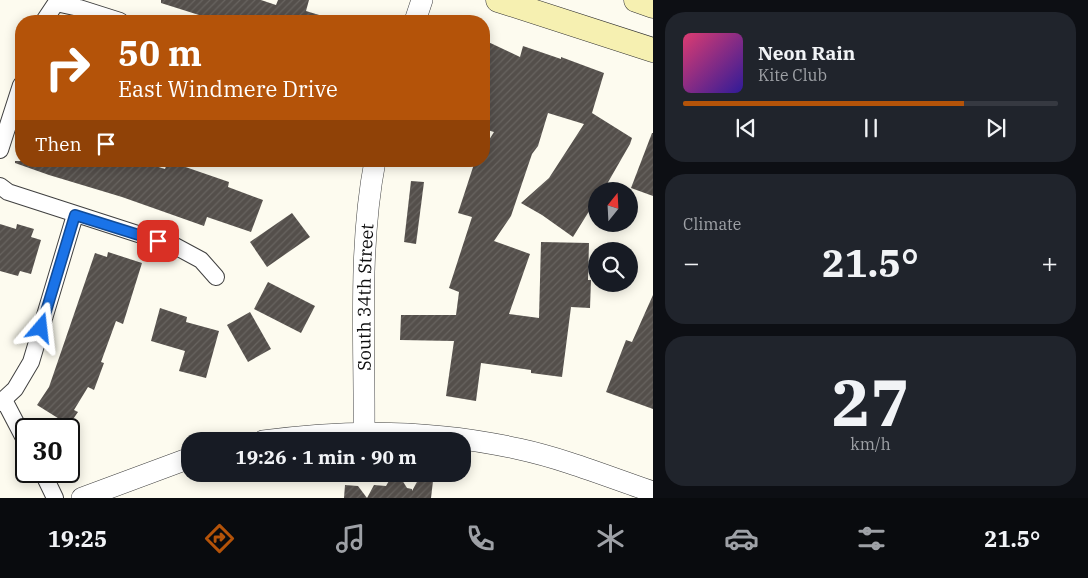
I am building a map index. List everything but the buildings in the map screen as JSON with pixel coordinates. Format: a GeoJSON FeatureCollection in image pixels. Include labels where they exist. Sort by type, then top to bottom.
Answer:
{"type":"FeatureCollection","features":[{"type":"Feature","properties":{"kind":"main road"},"geometry":{"type":"LineString","coordinates":[[498,0],[653,50]]}},
{"type":"Feature","properties":{"kind":"main road"},"geometry":{"type":"LineString","coordinates":[[636,0],[653,6]]}},
{"type":"Feature","properties":{"kind":"street"},"geometry":{"type":"LineString","coordinates":[[417,15],[422,0]]}},
{"type":"Feature","properties":{"kind":"street"},"geometry":{"type":"LineString","coordinates":[[48,15],[56,3],[101,15]]}},
{"type":"Feature","properties":{"kind":"street"},"geometry":{"type":"LineString","coordinates":[[0,150],[15,104]]}},
{"type":"Feature","properties":{"kind":"street","name":"South 34th Street"},"geometry":{"type":"LineString","coordinates":[[364,432],[366,220],[374,167]]}},
{"type":"Feature","properties":{"kind":"street"},"geometry":{"type":"LineString","coordinates":[[0,186],[8,192],[75,215],[175,246],[201,260],[216,277]]}},
{"type":"Feature","properties":{"kind":"street"},"geometry":{"type":"LineString","coordinates":[[15,423],[2,401],[15,389],[31,362],[75,215]]}},
{"type":"Feature","properties":{"kind":"street"},"geometry":{"type":"LineString","coordinates":[[471,441],[520,449],[653,492]]}},
{"type":"Feature","properties":{"kind":"street"},"geometry":{"type":"LineString","coordinates":[[82,498],[125,480],[181,461]]}},
{"type":"Feature","properties":{"kind":"street"},"geometry":{"type":"LineString","coordinates":[[48,483],[55,498]]}},
{"type":"Feature","properties":{"kind":"route"},"geometry":{"type":"LineString","coordinates":[[41,328],[75,215],[158,241]]}}]}
